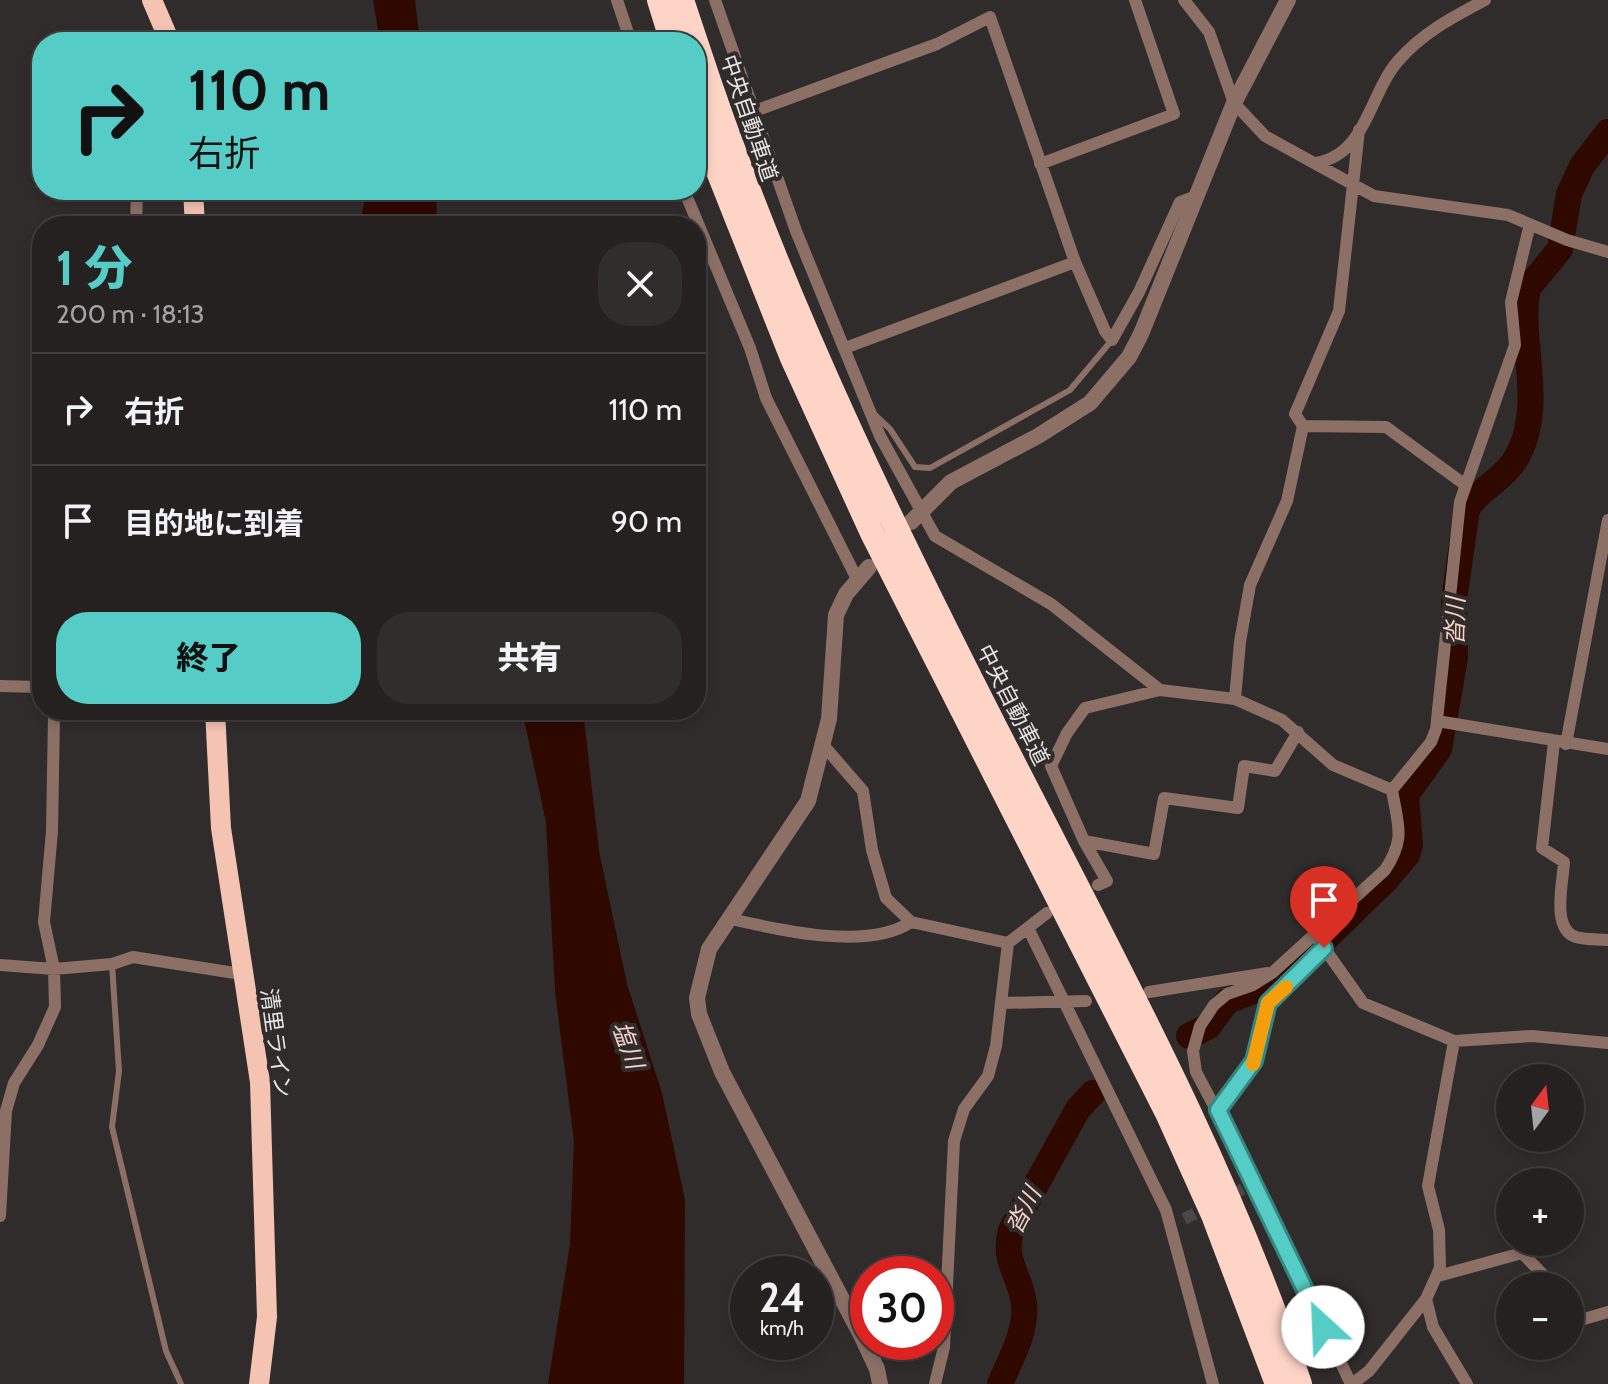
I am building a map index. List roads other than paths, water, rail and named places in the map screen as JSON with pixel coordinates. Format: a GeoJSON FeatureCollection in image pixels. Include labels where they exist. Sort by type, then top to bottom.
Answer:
{"type":"FeatureCollection","features":[{"type":"Feature","properties":{"kind":"highway"},"geometry":{"type":"LineString","coordinates":[[152,0],[166,32]]}},
{"type":"Feature","properties":{"kind":"highway"},"geometry":{"type":"LineString","coordinates":[[659,0],[669,32]]}},
{"type":"Feature","properties":{"kind":"highway","name":"中央自動車道"},"geometry":{"type":"LineString","coordinates":[[682,0],[693,32]]}},
{"type":"Feature","properties":{"kind":"highway","name":"中央自動車道"},"geometry":{"type":"LineString","coordinates":[[706,71],[760,226],[810,344],[929,596],[1148,1026],[1229,1202],[1294,1382]]}},
{"type":"Feature","properties":{"kind":"highway","name":"中央自動車道"},"geometry":{"type":"LineString","coordinates":[[706,141],[798,371],[872,533],[1167,1113],[1294,1382]]}},
{"type":"Feature","properties":{"kind":"highway","name":"清里ライン"},"geometry":{"type":"LineString","coordinates":[[216,720],[221,828],[260,1082],[267,1317],[259,1384]]}},
{"type":"Feature","properties":{"kind":"street"},"geometry":{"type":"LineString","coordinates":[[617,0],[628,32]]}},
{"type":"Feature","properties":{"kind":"street"},"geometry":{"type":"LineString","coordinates":[[715,0],[752,112],[880,436],[916,515],[935,536],[1051,604],[1160,690]]}},
{"type":"Feature","properties":{"kind":"street"},"geometry":{"type":"LineString","coordinates":[[1040,164],[1174,114],[1135,0]]}},
{"type":"Feature","properties":{"kind":"street"},"geometry":{"type":"LineString","coordinates":[[1184,0],[1209,32],[1234,103],[1265,136],[1374,196],[1508,215],[1562,238],[1608,252]]}},
{"type":"Feature","properties":{"kind":"street"},"geometry":{"type":"LineString","coordinates":[[916,515],[951,482],[1072,417],[1107,384],[1141,334],[1234,103],[1288,0]]}},
{"type":"Feature","properties":{"kind":"street"},"geometry":{"type":"LineString","coordinates":[[1316,163],[1348,151],[1399,60],[1434,27],[1485,0]]}},
{"type":"Feature","properties":{"kind":"street"},"geometry":{"type":"LineString","coordinates":[[752,112],[937,44],[990,17],[1075,262],[1105,331],[1112,340],[1139,292],[1180,202],[1196,196]]}},
{"type":"Feature","properties":{"kind":"street"},"geometry":{"type":"LineString","coordinates":[[1235,699],[1240,642],[1250,585],[1287,501],[1303,426],[1295,414],[1339,311],[1359,130]]}},
{"type":"Feature","properties":{"kind":"street"},"geometry":{"type":"LineString","coordinates":[[1454,1041],[1428,1186],[1442,1255],[1438,1276],[1426,1299],[1369,1371],[1352,1384],[1250,1186],[1218,1110],[1196,1072],[1193,1051],[1200,1026],[1214,1005],[1227,994],[1253,985],[1277,969],[1385,870],[1398,849],[1401,838],[1392,790],[1431,742],[1437,721],[1449,624],[1446,605],[1464,484],[1515,345],[1511,302],[1530,224]]}},
{"type":"Feature","properties":{"kind":"street"},"geometry":{"type":"LineString","coordinates":[[706,243],[750,348],[766,398],[863,573],[836,615],[824,746],[808,801],[709,949],[700,976],[699,1014],[722,1072],[861,1335],[877,1369],[880,1384]]}},
{"type":"Feature","properties":{"kind":"street"},"geometry":{"type":"LineString","coordinates":[[845,348],[1075,262]]}},
{"type":"Feature","properties":{"kind":"street"},"geometry":{"type":"LineString","coordinates":[[1303,426],[1386,427],[1464,484]]}},
{"type":"Feature","properties":{"kind":"street"},"geometry":{"type":"LineString","coordinates":[[1608,520],[1560,743],[1542,848],[1564,862],[1561,923],[1566,932],[1578,937],[1608,940]]}},
{"type":"Feature","properties":{"kind":"street"},"geometry":{"type":"LineString","coordinates":[[0,686],[32,689]]}},
{"type":"Feature","properties":{"kind":"street"},"geometry":{"type":"LineString","coordinates":[[1098,885],[1107,881],[1084,841],[1051,766],[1054,756],[1085,708],[1160,690],[1235,699],[1282,720],[1333,765],[1392,790]]}},
{"type":"Feature","properties":{"kind":"street"},"geometry":{"type":"LineString","coordinates":[[0,1216],[6,1111],[14,1083],[38,1045],[55,1007],[54,969],[44,922],[52,831],[55,741],[52,720]]}},
{"type":"Feature","properties":{"kind":"street"},"geometry":{"type":"LineString","coordinates":[[1437,721],[1608,749]]}},
{"type":"Feature","properties":{"kind":"street"},"geometry":{"type":"LineString","coordinates":[[1084,841],[1154,854],[1164,798],[1238,808],[1244,766],[1275,771],[1298,732]]}},
{"type":"Feature","properties":{"kind":"street"},"geometry":{"type":"LineString","coordinates":[[824,746],[863,791],[872,850],[886,898],[911,922],[1008,943]]}},
{"type":"Feature","properties":{"kind":"street"},"geometry":{"type":"LineString","coordinates":[[935,1384],[944,1347],[954,1141],[964,1109],[988,1076],[996,1046],[1008,943],[1047,913]]}},
{"type":"Feature","properties":{"kind":"street"},"geometry":{"type":"LineString","coordinates":[[731,919],[838,937],[900,930],[911,922]]}},
{"type":"Feature","properties":{"kind":"street"},"geometry":{"type":"LineString","coordinates":[[1028,928],[1166,1210],[1213,1384]]}},
{"type":"Feature","properties":{"kind":"street"},"geometry":{"type":"LineString","coordinates":[[1315,935],[1363,1003],[1454,1041],[1532,1036],[1608,1043]]}},
{"type":"Feature","properties":{"kind":"street"},"geometry":{"type":"LineString","coordinates":[[1218,1110],[1254,1061],[1268,1003],[1324,948]]}},
{"type":"Feature","properties":{"kind":"street"},"geometry":{"type":"LineString","coordinates":[[0,965],[54,969],[112,964],[133,957],[241,974]]}},
{"type":"Feature","properties":{"kind":"street"},"geometry":{"type":"LineString","coordinates":[[1149,992],[1277,969],[1301,971]]}},
{"type":"Feature","properties":{"kind":"street"},"geometry":{"type":"LineString","coordinates":[[1001,1003],[1086,1001]]}},
{"type":"Feature","properties":{"kind":"street"},"geometry":{"type":"LineString","coordinates":[[1171,1226],[1184,1219]]}},
{"type":"Feature","properties":{"kind":"street"},"geometry":{"type":"LineString","coordinates":[[1438,1276],[1522,1253],[1540,1272]]}},
{"type":"Feature","properties":{"kind":"street"},"geometry":{"type":"LineString","coordinates":[[1426,1299],[1433,1327],[1467,1384]]}},
{"type":"Feature","properties":{"kind":"street"},"geometry":{"type":"LineString","coordinates":[[1584,1319],[1608,1312]]}},
{"type":"Feature","properties":{"kind":"lane"},"geometry":{"type":"LineString","coordinates":[[871,411],[890,429],[915,467],[930,468],[1070,390],[1112,340]]}},
{"type":"Feature","properties":{"kind":"lane"},"geometry":{"type":"LineString","coordinates":[[112,964],[119,1071],[112,1127],[166,1351],[181,1384]]}},
{"type":"Feature","properties":{"kind":"water"},"geometry":{"type":"Polygon","coordinates":[[[373,0],[415,0],[419,32],[378,32],[373,0]]]}},
{"type":"Feature","properties":{"kind":"water"},"geometry":{"type":"Polygon","coordinates":[[[365,200],[436,200],[437,216],[361,216],[365,200]]]}},
{"type":"Feature","properties":{"kind":"water","name":"塩川"},"geometry":{"type":"Polygon","coordinates":[[[524,720],[584,720],[599,851],[627,984],[662,1093],[685,1200],[684,1384],[548,1384],[570,1244],[574,1141],[555,991],[546,822],[524,720]]]}},
{"type":"Feature","properties":{"kind":"waterway","name":"沓川"},"geometry":{"type":"LineString","coordinates":[[1189,1036],[1209,1026],[1227,1001],[1283,980],[1386,880],[1407,855],[1410,845],[1406,795],[1439,749],[1455,658],[1454,600],[1467,509],[1513,463],[1526,434],[1531,392],[1526,328],[1528,288],[1560,249],[1569,194],[1582,166],[1608,132]]}},
{"type":"Feature","properties":{"kind":"waterway","name":"沓川"},"geometry":{"type":"LineString","coordinates":[[1000,1384],[1017,1345],[1024,1314],[1022,1294],[1010,1260],[1011,1230],[1078,1109],[1093,1093]]}},
{"type":"Feature","properties":{"kind":"tunnel"},"geometry":{"type":"LineString","coordinates":[[1184,1219],[1245,1188]]}}]}
